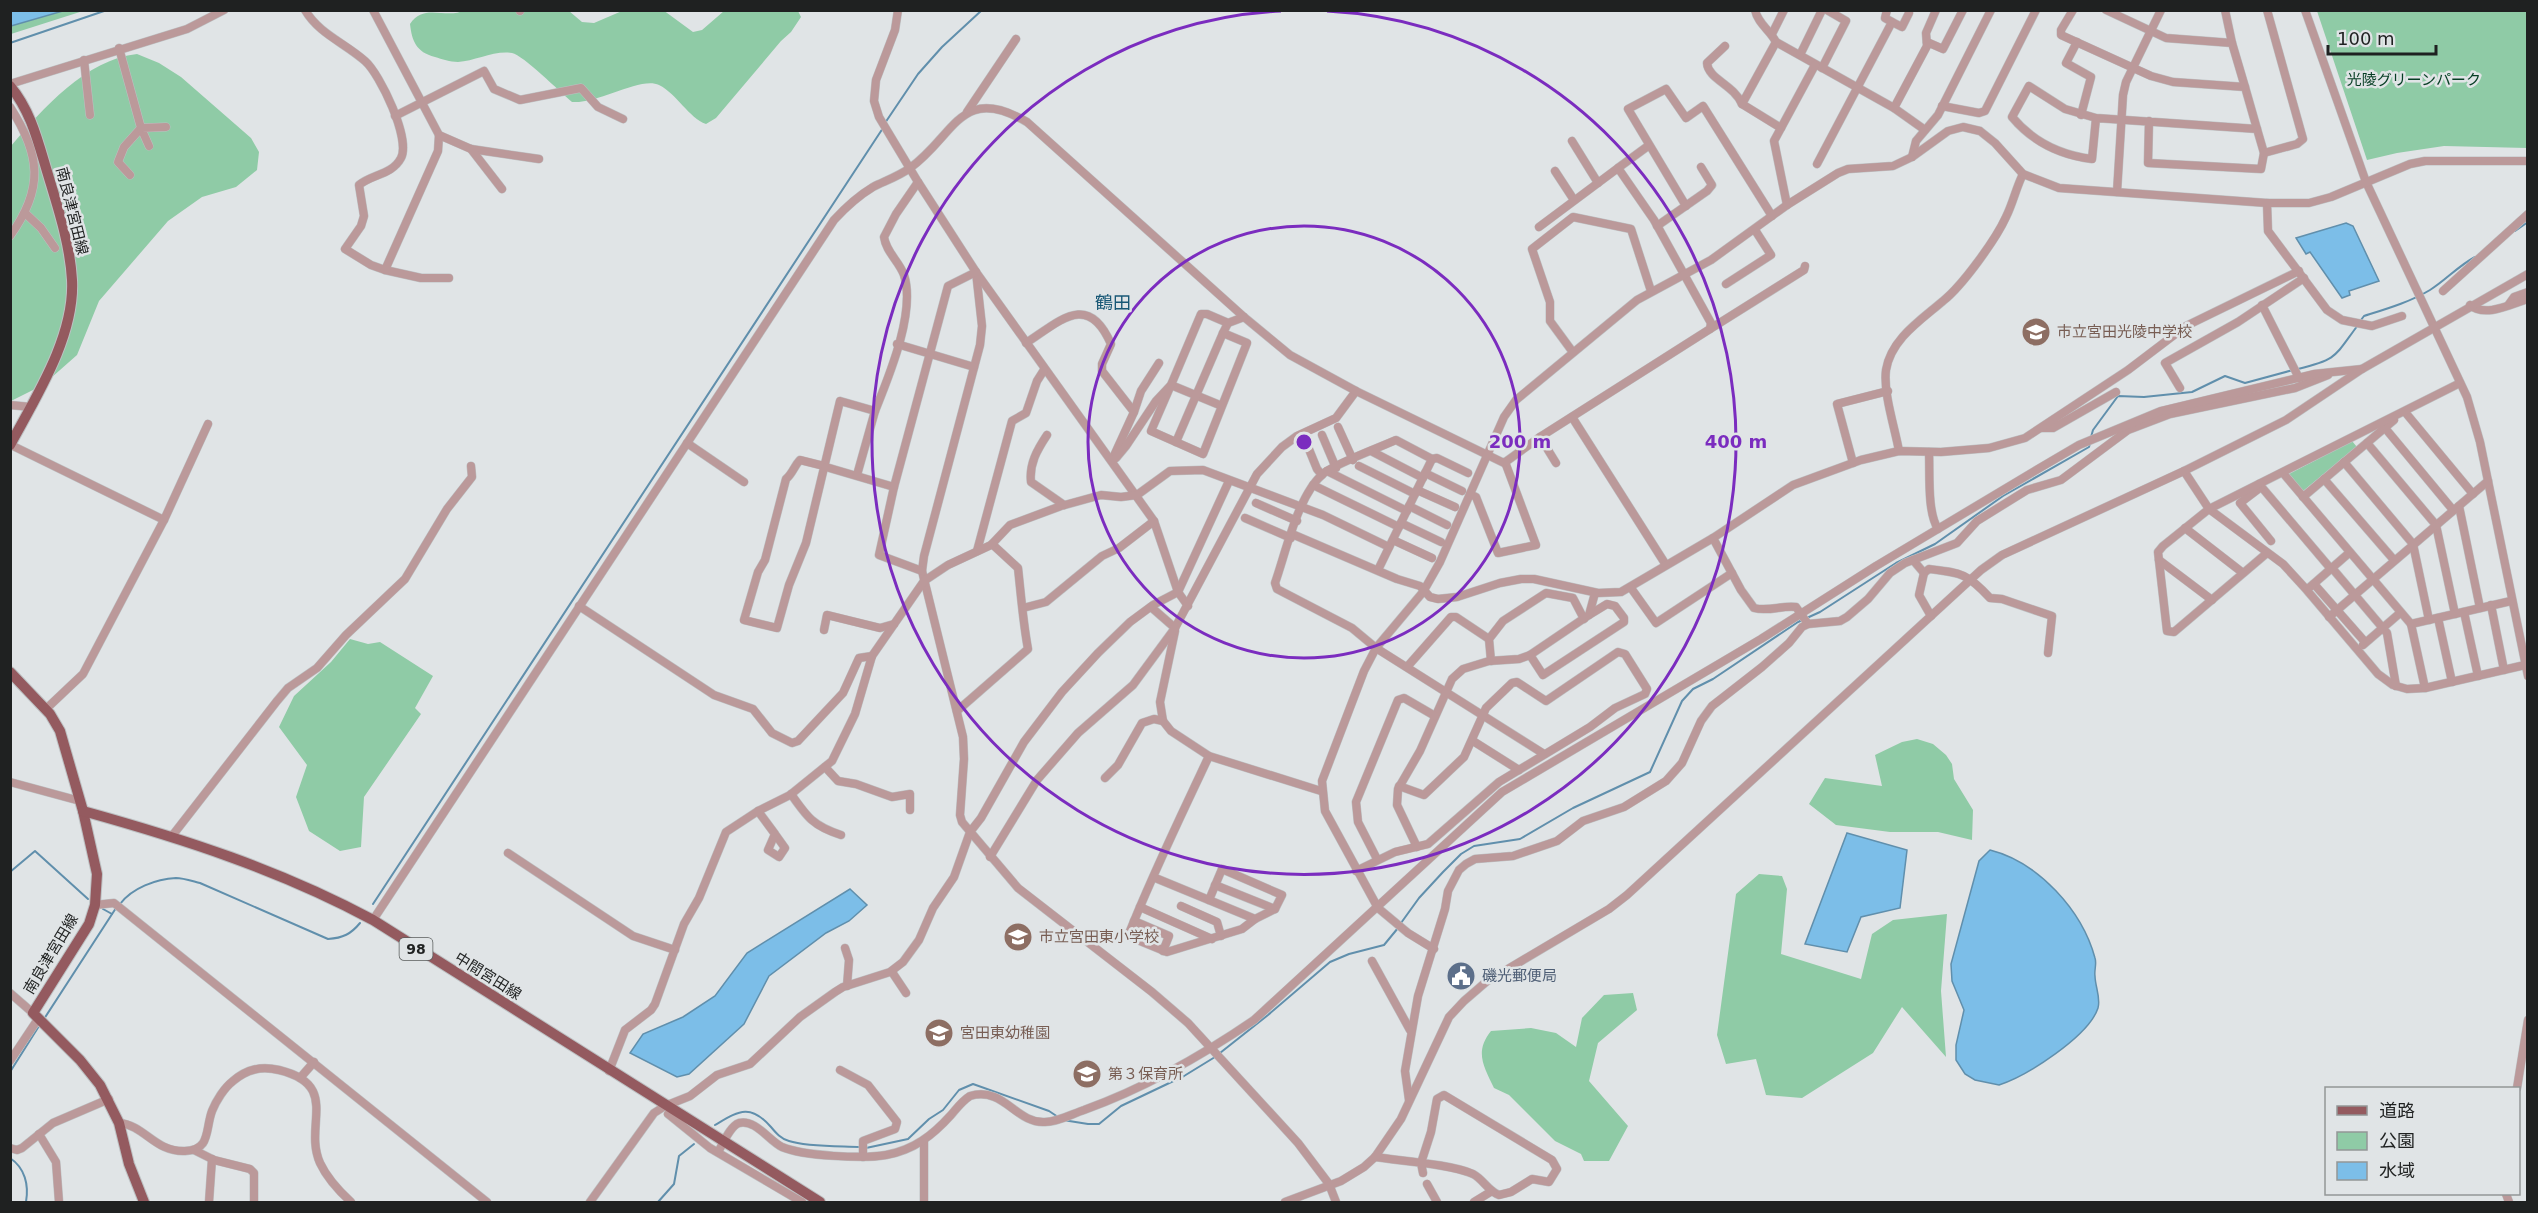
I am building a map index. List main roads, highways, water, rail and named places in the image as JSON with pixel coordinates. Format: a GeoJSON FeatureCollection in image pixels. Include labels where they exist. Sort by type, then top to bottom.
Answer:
{"type":"FeatureCollection","features":[{"type":"Feature","properties":{"kind":"main road","name":"南良津宮田線"},"geometry":{"type":"LineString","coordinates":[[10,85],[26,109],[37,137],[68,244],[72,282],[70,310],[62,342],[11,445]]}},
{"type":"Feature","properties":{"kind":"main road","name":"南良津宮田線"},"geometry":{"type":"LineString","coordinates":[[10,672],[46,709],[60,731],[97,874],[95,905],[88,924],[35,1016],[80,1060],[109,1099],[119,1123],[129,1164],[144,1203]]}},
{"type":"Feature","properties":{"kind":"main road","name":"中間宮田線"},"geometry":{"type":"LineString","coordinates":[[81,806],[240,859],[373,920],[609,1071],[721,1147],[820,1203]]}},
{"type":"Feature","properties":{"kind":"water"},"geometry":{"type":"Polygon","coordinates":[[[11,10],[63,10],[63,11],[11,26],[11,10]]]}},
{"type":"Feature","properties":{"kind":"water"},"geometry":{"type":"Polygon","coordinates":[[[2346,223],[2353,226],[2379,281],[2349,291],[2350,295],[2342,298],[2310,252],[2306,254],[2296,238],[2346,223]]]}},
{"type":"Feature","properties":{"kind":"water"},"geometry":{"type":"Polygon","coordinates":[[[1847,833],[1907,850],[1900,908],[1861,917],[1847,952],[1805,944],[1847,833]]]}},
{"type":"Feature","properties":{"kind":"water"},"geometry":{"type":"Polygon","coordinates":[[[1990,850],[2025,865],[2056,890],[2069,906],[2089,940],[2095,958],[2095,980],[2099,1000],[2098,1008],[2083,1031],[2056,1054],[2025,1073],[1999,1085],[1975,1080],[1965,1074],[1956,1060],[1956,1045],[1964,1010],[1952,981],[1951,964],[1979,861],[1990,850]]]}},
{"type":"Feature","properties":{"kind":"water"},"geometry":{"type":"Polygon","coordinates":[[[850,889],[867,905],[849,921],[826,933],[769,976],[744,1024],[689,1074],[677,1077],[630,1053],[643,1034],[683,1017],[715,996],[747,953],[850,889]]]}},
{"type":"Feature","properties":{"kind":"waterway"},"geometry":{"type":"LineString","coordinates":[[10,43],[107,10]]}},
{"type":"Feature","properties":{"kind":"waterway"},"geometry":{"type":"LineString","coordinates":[[885,123],[918,74],[942,47],[982,10]]}},
{"type":"Feature","properties":{"kind":"waterway"},"geometry":{"type":"LineString","coordinates":[[373,904],[883,128]]}},
{"type":"Feature","properties":{"kind":"waterway"},"geometry":{"type":"LineString","coordinates":[[2515,231],[2528,222]]}},
{"type":"Feature","properties":{"kind":"waterway"},"geometry":{"type":"LineString","coordinates":[[2361,320],[2364,316],[2422,294],[2475,257]]}},
{"type":"Feature","properties":{"kind":"waterway"},"geometry":{"type":"LineString","coordinates":[[2298,369],[2321,362],[2334,355],[2358,325]]}},
{"type":"Feature","properties":{"kind":"waterway"},"geometry":{"type":"LineString","coordinates":[[2091,437],[2093,430],[2118,396],[2144,397],[2192,392],[2225,376],[2245,383],[2293,370]]}},
{"type":"Feature","properties":{"kind":"waterway"},"geometry":{"type":"LineString","coordinates":[[1401,923],[1419,898],[1443,872],[1461,854],[1474,846],[1520,839],[1573,808],[1650,772],[1682,701],[1693,689],[1713,679],[1798,622],[1820,612],[1896,563],[1935,544],[2003,496],[2089,447],[2090,443]]}},
{"type":"Feature","properties":{"kind":"waterway"},"geometry":{"type":"LineString","coordinates":[[10,872],[35,851],[88,899]]}},
{"type":"Feature","properties":{"kind":"waterway"},"geometry":{"type":"LineString","coordinates":[[120,904],[131,893],[145,885],[160,880],[179,878],[200,883],[328,939],[346,935],[360,923]]}},
{"type":"Feature","properties":{"kind":"waterway"},"geometry":{"type":"LineString","coordinates":[[44,1019],[116,908]]}},
{"type":"Feature","properties":{"kind":"waterway"},"geometry":{"type":"LineString","coordinates":[[103,909],[112,914]]}},
{"type":"Feature","properties":{"kind":"waterway"},"geometry":{"type":"LineString","coordinates":[[1220,1053],[1330,962],[1349,954],[1384,945],[1398,928]]}},
{"type":"Feature","properties":{"kind":"waterway"},"geometry":{"type":"LineString","coordinates":[[10,1072],[39,1026]]}},
{"type":"Feature","properties":{"kind":"waterway"},"geometry":{"type":"LineString","coordinates":[[1063,1120],[1099,1124],[1121,1106],[1184,1076],[1215,1057]]}},
{"type":"Feature","properties":{"kind":"waterway"},"geometry":{"type":"LineString","coordinates":[[866,1148],[908,1139],[929,1119],[943,1110],[959,1090],[973,1084],[1049,1111],[1058,1117]]}},
{"type":"Feature","properties":{"kind":"waterway"},"geometry":{"type":"LineString","coordinates":[[715,1125],[738,1113],[750,1112],[764,1119],[779,1136],[789,1141],[814,1145],[860,1147]]}},
{"type":"Feature","properties":{"kind":"waterway"},"geometry":{"type":"LineString","coordinates":[[658,1202],[674,1184],[679,1156],[694,1144]]}},
{"type":"Feature","properties":{"kind":"waterway"},"geometry":{"type":"LineString","coordinates":[[10,1158],[25,1177],[26,1202]]}},
{"type":"Feature","properties":{"kind":"place","name":"市立宮田光陵中学校"},"geometry":{"type":"Point","coordinates":[2036,332]}},
{"type":"Feature","properties":{"kind":"place","name":"市立宮田東小学校"},"geometry":{"type":"Point","coordinates":[1018,937]}},
{"type":"Feature","properties":{"kind":"place","name":"磯光郵便局"},"geometry":{"type":"Point","coordinates":[1461,976]}},
{"type":"Feature","properties":{"kind":"place","name":"宮田東幼稚園"},"geometry":{"type":"Point","coordinates":[939,1033]}},
{"type":"Feature","properties":{"kind":"place","name":"第３保育所"},"geometry":{"type":"Point","coordinates":[1087,1074]}},
{"type":"Feature","properties":{"kind":"district","name":"鶴田"},"geometry":{"type":"Point","coordinates":[1113,302]}},
{"type":"Feature","properties":{"kind":"park label","name":"光陵グリーンパーク"},"geometry":{"type":"Point","coordinates":[2414,80]}}]}
